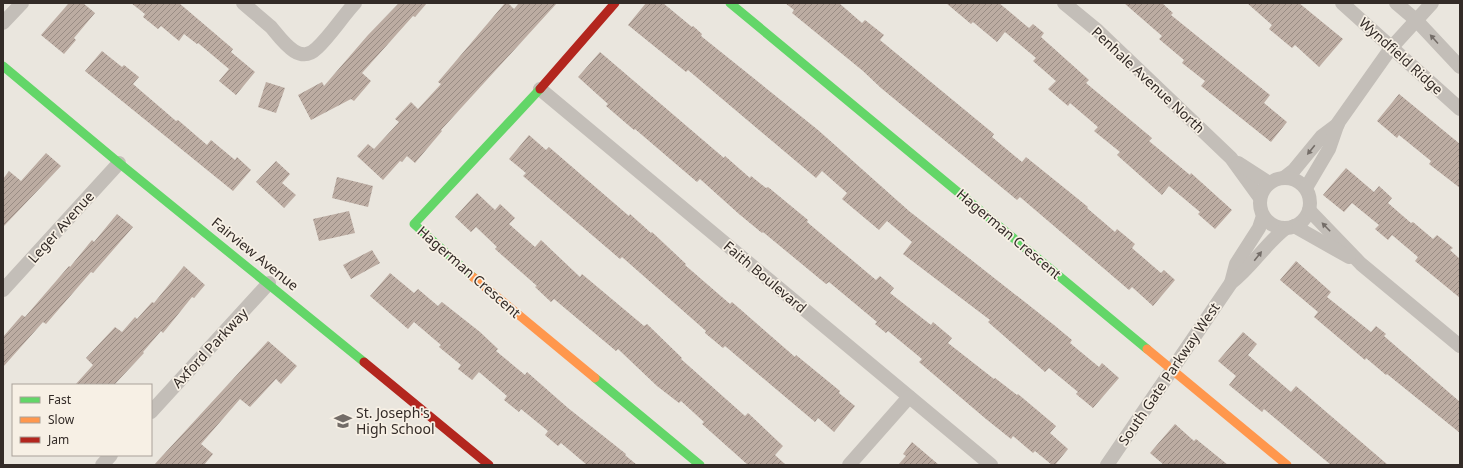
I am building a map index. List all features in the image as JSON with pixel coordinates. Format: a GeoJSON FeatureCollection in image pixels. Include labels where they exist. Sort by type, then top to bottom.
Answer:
{"type":"FeatureCollection","features":[{"type":"Feature","properties":{"kind":"street"},"geometry":{"type":"LineString","coordinates":[[3,23],[22,3]]}},
{"type":"Feature","properties":{"kind":"street"},"geometry":{"type":"LineString","coordinates":[[243,3],[270,27],[287,46],[295,52],[305,55],[316,49],[355,3]]}},
{"type":"Feature","properties":{"kind":"street","name":"Hagerman Crescent"},"geometry":{"type":"LineString","coordinates":[[616,3],[540,88],[414,224],[456,262],[700,465]]}},
{"type":"Feature","properties":{"kind":"street","name":"Hagerman Crescent"},"geometry":{"type":"LineString","coordinates":[[730,3],[1287,465]]}},
{"type":"Feature","properties":{"kind":"street","name":"Penhale Avenue North"},"geometry":{"type":"LineString","coordinates":[[1064,3],[1098,31],[1231,158],[1269,183]]}},
{"type":"Feature","properties":{"kind":"street","name":"Wyndfield Ridge"},"geometry":{"type":"LineString","coordinates":[[1342,3],[1460,109]]}},
{"type":"Feature","properties":{"kind":"street"},"geometry":{"type":"LineString","coordinates":[[1396,3],[1416,20],[1460,68]]}},
{"type":"Feature","properties":{"kind":"street"},"geometry":{"type":"LineString","coordinates":[[1285,177],[1294,170],[1322,136],[1338,123],[1391,48],[1432,3]]}},
{"type":"Feature","properties":{"kind":"street","name":"Fairview Avenue"},"geometry":{"type":"LineString","coordinates":[[3,66],[119,163],[269,283],[489,465]]}},
{"type":"Feature","properties":{"kind":"street","name":"Faith Boulevard"},"geometry":{"type":"LineString","coordinates":[[540,88],[991,465]]}},
{"type":"Feature","properties":{"kind":"street"},"geometry":{"type":"LineString","coordinates":[[1306,188],[1329,149],[1338,123]]}},
{"type":"Feature","properties":{"kind":"street","name":"Penhale Avenue North"},"geometry":{"type":"LineString","coordinates":[[1231,158],[1260,198]]}},
{"type":"Feature","properties":{"kind":"street","name":"Leger Avenue"},"geometry":{"type":"LineString","coordinates":[[3,290],[119,163]]}},
{"type":"Feature","properties":{"kind":"street"},"geometry":{"type":"LineString","coordinates":[[1285,177],[1296,179],[1306,188],[1310,196],[1309,210],[1302,222],[1290,227],[1276,227],[1263,216],[1260,208],[1260,198],[1263,189],[1269,183],[1276,178],[1285,177]]}},
{"type":"Feature","properties":{"kind":"street"},"geometry":{"type":"LineString","coordinates":[[1309,210],[1362,264],[1460,346]]}},
{"type":"Feature","properties":{"kind":"street","name":"South Gate Parkway West"},"geometry":{"type":"LineString","coordinates":[[1231,283],[1236,264],[1259,228],[1263,216]]}},
{"type":"Feature","properties":{"kind":"street"},"geometry":{"type":"LineString","coordinates":[[1290,227],[1362,264]]}},
{"type":"Feature","properties":{"kind":"street","name":"South Gate Parkway West"},"geometry":{"type":"LineString","coordinates":[[1107,465],[1231,283],[1245,272],[1274,237],[1290,227]]}},
{"type":"Feature","properties":{"kind":"street","name":"Axford Parkway"},"geometry":{"type":"LineString","coordinates":[[152,411],[269,283]]}},
{"type":"Feature","properties":{"kind":"street"},"geometry":{"type":"LineString","coordinates":[[850,465],[909,397]]}},
{"type":"Feature","properties":{"kind":"street"},"geometry":{"type":"LineString","coordinates":[[102,465],[110,456]]}},
{"type":"Feature","properties":{"kind":"building"},"geometry":{"type":"Polygon","coordinates":[[[69,3],[83,3],[95,13],[74,38],[76,40],[64,54],[41,35],[69,3]]]}},
{"type":"Feature","properties":{"kind":"building"},"geometry":{"type":"Polygon","coordinates":[[[131,3],[179,3],[233,49],[231,52],[255,72],[236,95],[219,81],[229,69],[198,43],[197,44],[184,34],[179,41],[161,26],[158,29],[143,17],[145,14],[131,3]]]}},
{"type":"Feature","properties":{"kind":"building"},"geometry":{"type":"Polygon","coordinates":[[[399,3],[427,3],[415,17],[413,16],[362,73],[371,81],[354,101],[351,99],[311,120],[298,95],[322,82],[324,86],[368,35],[399,3]]]}},
{"type":"Feature","properties":{"kind":"building"},"geometry":{"type":"Polygon","coordinates":[[[505,3],[508,3],[514,9],[519,3],[557,3],[441,130],[442,131],[415,163],[407,156],[402,162],[400,161],[383,180],[357,156],[368,144],[374,149],[399,122],[395,119],[411,102],[418,109],[441,84],[438,82],[505,3]]]}},
{"type":"Feature","properties":{"kind":"building"},"geometry":{"type":"Polygon","coordinates":[[[646,3],[663,3],[692,27],[693,26],[702,34],[701,36],[818,130],[909,211],[1054,325],[1072,340],[1070,343],[1099,367],[1102,363],[1119,378],[1093,408],[1076,394],[1078,392],[1049,368],[1045,372],[988,322],[990,320],[903,254],[912,242],[887,221],[879,230],[842,199],[847,193],[822,171],[816,178],[688,70],[686,72],[628,25],[646,3]]]}},
{"type":"Feature","properties":{"kind":"building"},"geometry":{"type":"Polygon","coordinates":[[[785,3],[839,3],[862,23],[865,20],[884,35],[880,40],[994,134],[992,137],[1022,162],[1026,157],[1088,207],[1087,208],[1115,232],[1117,229],[1135,244],[1132,248],[1161,273],[1164,270],[1175,280],[1153,306],[1132,287],[1129,290],[1020,197],[1017,200],[881,88],[863,71],[792,13],[794,10],[785,3]]]}},
{"type":"Feature","properties":{"kind":"building"},"geometry":{"type":"Polygon","coordinates":[[[946,3],[999,3],[1029,28],[1033,24],[1044,33],[1041,37],[1089,80],[1086,83],[1152,138],[1149,141],[1190,175],[1191,173],[1232,210],[1215,229],[1198,214],[1200,212],[1169,186],[1162,195],[1117,155],[1120,152],[1094,131],[1098,127],[1070,103],[1068,106],[1048,89],[1056,81],[1033,61],[1036,58],[1005,32],[997,42],[973,22],[971,24],[946,3]]]}},
{"type":"Feature","properties":{"kind":"building"},"geometry":{"type":"Polygon","coordinates":[[[1124,3],[1162,3],[1173,13],[1171,15],[1270,95],[1264,103],[1287,122],[1271,142],[1201,86],[1205,81],[1182,63],[1184,60],[1159,39],[1162,36],[1124,3]]]}},
{"type":"Feature","properties":{"kind":"building"},"geometry":{"type":"Polygon","coordinates":[[[1247,3],[1299,3],[1343,39],[1319,67],[1295,45],[1292,48],[1269,29],[1272,25],[1247,3]]]}},
{"type":"Feature","properties":{"kind":"building"},"geometry":{"type":"Polygon","coordinates":[[[102,51],[122,67],[124,65],[139,77],[133,84],[176,121],[178,120],[207,145],[211,140],[235,160],[237,157],[251,170],[233,191],[85,71],[102,51]]]}},
{"type":"Feature","properties":{"kind":"building"},"geometry":{"type":"Polygon","coordinates":[[[600,52],[724,158],[725,156],[750,178],[751,176],[766,188],[768,187],[808,220],[807,222],[876,280],[880,276],[894,288],[890,293],[931,325],[933,322],[952,338],[948,343],[994,379],[995,378],[1017,395],[1018,394],[1056,426],[1050,433],[1068,449],[1055,465],[1052,465],[1035,451],[1033,453],[1013,436],[1011,439],[919,362],[922,359],[888,331],[886,333],[875,324],[877,322],[829,282],[826,284],[739,214],[700,179],[697,182],[606,106],[608,104],[578,77],[600,52]]]}},
{"type":"Feature","properties":{"kind":"building"},"geometry":{"type":"Polygon","coordinates":[[[266,82],[285,88],[276,113],[258,107],[266,82]]]}},
{"type":"Feature","properties":{"kind":"building"},"geometry":{"type":"Polygon","coordinates":[[[1399,94],[1460,144],[1460,188],[1429,164],[1431,161],[1399,135],[1397,138],[1377,121],[1399,94]]]}},
{"type":"Feature","properties":{"kind":"building"},"geometry":{"type":"Polygon","coordinates":[[[529,135],[546,150],[549,147],[629,216],[630,214],[651,233],[652,232],[686,264],[685,265],[730,304],[732,302],[795,357],[796,355],[840,391],[839,393],[855,406],[834,432],[818,418],[815,422],[725,346],[723,348],[705,333],[706,331],[622,257],[620,259],[523,176],[526,173],[509,159],[529,135]]]}},
{"type":"Feature","properties":{"kind":"building"},"geometry":{"type":"Polygon","coordinates":[[[46,153],[61,166],[3,227],[3,179],[9,171],[21,181],[46,153]]]}},
{"type":"Feature","properties":{"kind":"building"},"geometry":{"type":"Polygon","coordinates":[[[276,161],[290,174],[282,183],[296,195],[284,208],[256,182],[276,161]]]}},
{"type":"Feature","properties":{"kind":"building"},"geometry":{"type":"Polygon","coordinates":[[[1346,168],[1374,192],[1379,186],[1392,198],[1388,203],[1411,223],[1413,222],[1433,239],[1437,235],[1453,248],[1450,250],[1460,259],[1460,298],[1415,261],[1418,257],[1392,235],[1388,240],[1375,229],[1379,225],[1352,203],[1344,212],[1323,195],[1346,168]]]}},
{"type":"Feature","properties":{"kind":"building"},"geometry":{"type":"Polygon","coordinates":[[[337,177],[373,186],[368,207],[332,198],[337,177]]]}},
{"type":"Feature","properties":{"kind":"building"},"geometry":{"type":"Polygon","coordinates":[[[477,193],[495,210],[500,204],[515,218],[509,224],[535,247],[541,240],[580,277],[582,274],[644,326],[647,324],[682,358],[681,359],[745,416],[748,413],[783,446],[775,455],[786,465],[748,465],[702,424],[704,422],[681,401],[679,403],[657,386],[618,349],[616,351],[554,299],[551,302],[535,287],[537,286],[495,249],[497,247],[476,227],[471,232],[455,217],[477,193]]]}},
{"type":"Feature","properties":{"kind":"building"},"geometry":{"type":"Polygon","coordinates":[[[349,211],[355,233],[319,241],[313,219],[349,211]]]}},
{"type":"Feature","properties":{"kind":"building"},"geometry":{"type":"Polygon","coordinates":[[[117,214],[133,227],[93,273],[91,272],[46,324],[43,322],[3,367],[3,337],[22,315],[25,317],[92,240],[94,242],[117,214]]]}},
{"type":"Feature","properties":{"kind":"building"},"geometry":{"type":"Polygon","coordinates":[[[372,250],[380,263],[351,279],[343,265],[372,250]]]}},
{"type":"Feature","properties":{"kind":"building"},"geometry":{"type":"Polygon","coordinates":[[[1296,261],[1331,292],[1327,297],[1371,332],[1376,326],[1386,334],[1384,336],[1460,402],[1460,433],[1387,374],[1386,375],[1366,358],[1365,360],[1314,317],[1318,312],[1280,280],[1296,261]]]}},
{"type":"Feature","properties":{"kind":"building"},"geometry":{"type":"Polygon","coordinates":[[[184,266],[205,285],[194,298],[192,297],[163,333],[161,331],[143,352],[144,353],[115,384],[76,384],[93,365],[86,358],[115,327],[122,332],[135,317],[137,319],[152,302],[154,303],[184,266]]]}},
{"type":"Feature","properties":{"kind":"building"},"geometry":{"type":"Polygon","coordinates":[[[390,273],[414,293],[418,289],[438,306],[442,302],[480,332],[498,349],[496,351],[525,375],[527,372],[568,408],[626,454],[625,455],[637,465],[587,465],[561,443],[558,446],[545,435],[548,431],[521,409],[519,412],[504,400],[507,396],[479,372],[472,380],[458,369],[461,365],[439,347],[441,345],[414,322],[408,329],[370,296],[390,273]]]}},
{"type":"Feature","properties":{"kind":"building"},"geometry":{"type":"Polygon","coordinates":[[[1243,332],[1257,344],[1248,355],[1291,392],[1296,386],[1388,465],[1331,465],[1264,409],[1262,412],[1229,385],[1236,376],[1218,361],[1243,332]]]}},
{"type":"Feature","properties":{"kind":"building"},"geometry":{"type":"Polygon","coordinates":[[[268,341],[297,366],[281,384],[276,379],[250,407],[240,399],[201,444],[213,454],[204,465],[154,465],[268,341]]]}},
{"type":"Feature","properties":{"kind":"building"},"geometry":{"type":"Polygon","coordinates":[[[1175,424],[1194,441],[1196,439],[1228,465],[1164,465],[1150,453],[1175,424]]]}},
{"type":"Feature","properties":{"kind":"building"},"geometry":{"type":"Polygon","coordinates":[[[912,442],[939,465],[898,465],[906,456],[903,454],[912,442]]]}},
{"type":"Feature","properties":{"kind":"traffic: fast"},"geometry":{"type":"LineString","coordinates":[[730,3],[1147,349]]}},
{"type":"Feature","properties":{"kind":"traffic: fast"},"geometry":{"type":"LineString","coordinates":[[3,66],[119,163],[364,362]]}},
{"type":"Feature","properties":{"kind":"traffic: fast"},"geometry":{"type":"LineString","coordinates":[[473,277],[414,224],[540,89]]}},
{"type":"Feature","properties":{"kind":"traffic: fast"},"geometry":{"type":"LineString","coordinates":[[595,378],[700,465]]}},
{"type":"Feature","properties":{"kind":"traffic: slow"},"geometry":{"type":"LineString","coordinates":[[473,277],[595,378]]}},
{"type":"Feature","properties":{"kind":"traffic: slow"},"geometry":{"type":"LineString","coordinates":[[1147,349],[1287,465]]}},
{"type":"Feature","properties":{"kind":"traffic: jam"},"geometry":{"type":"LineString","coordinates":[[540,89],[615,3]]}},
{"type":"Feature","properties":{"kind":"traffic: jam"},"geometry":{"type":"LineString","coordinates":[[364,362],[489,465]]}},
{"type":"Feature","properties":{"kind":"place","name":"St. Joseph's High School"},"geometry":{"type":"Point","coordinates":[343,421]}}]}
